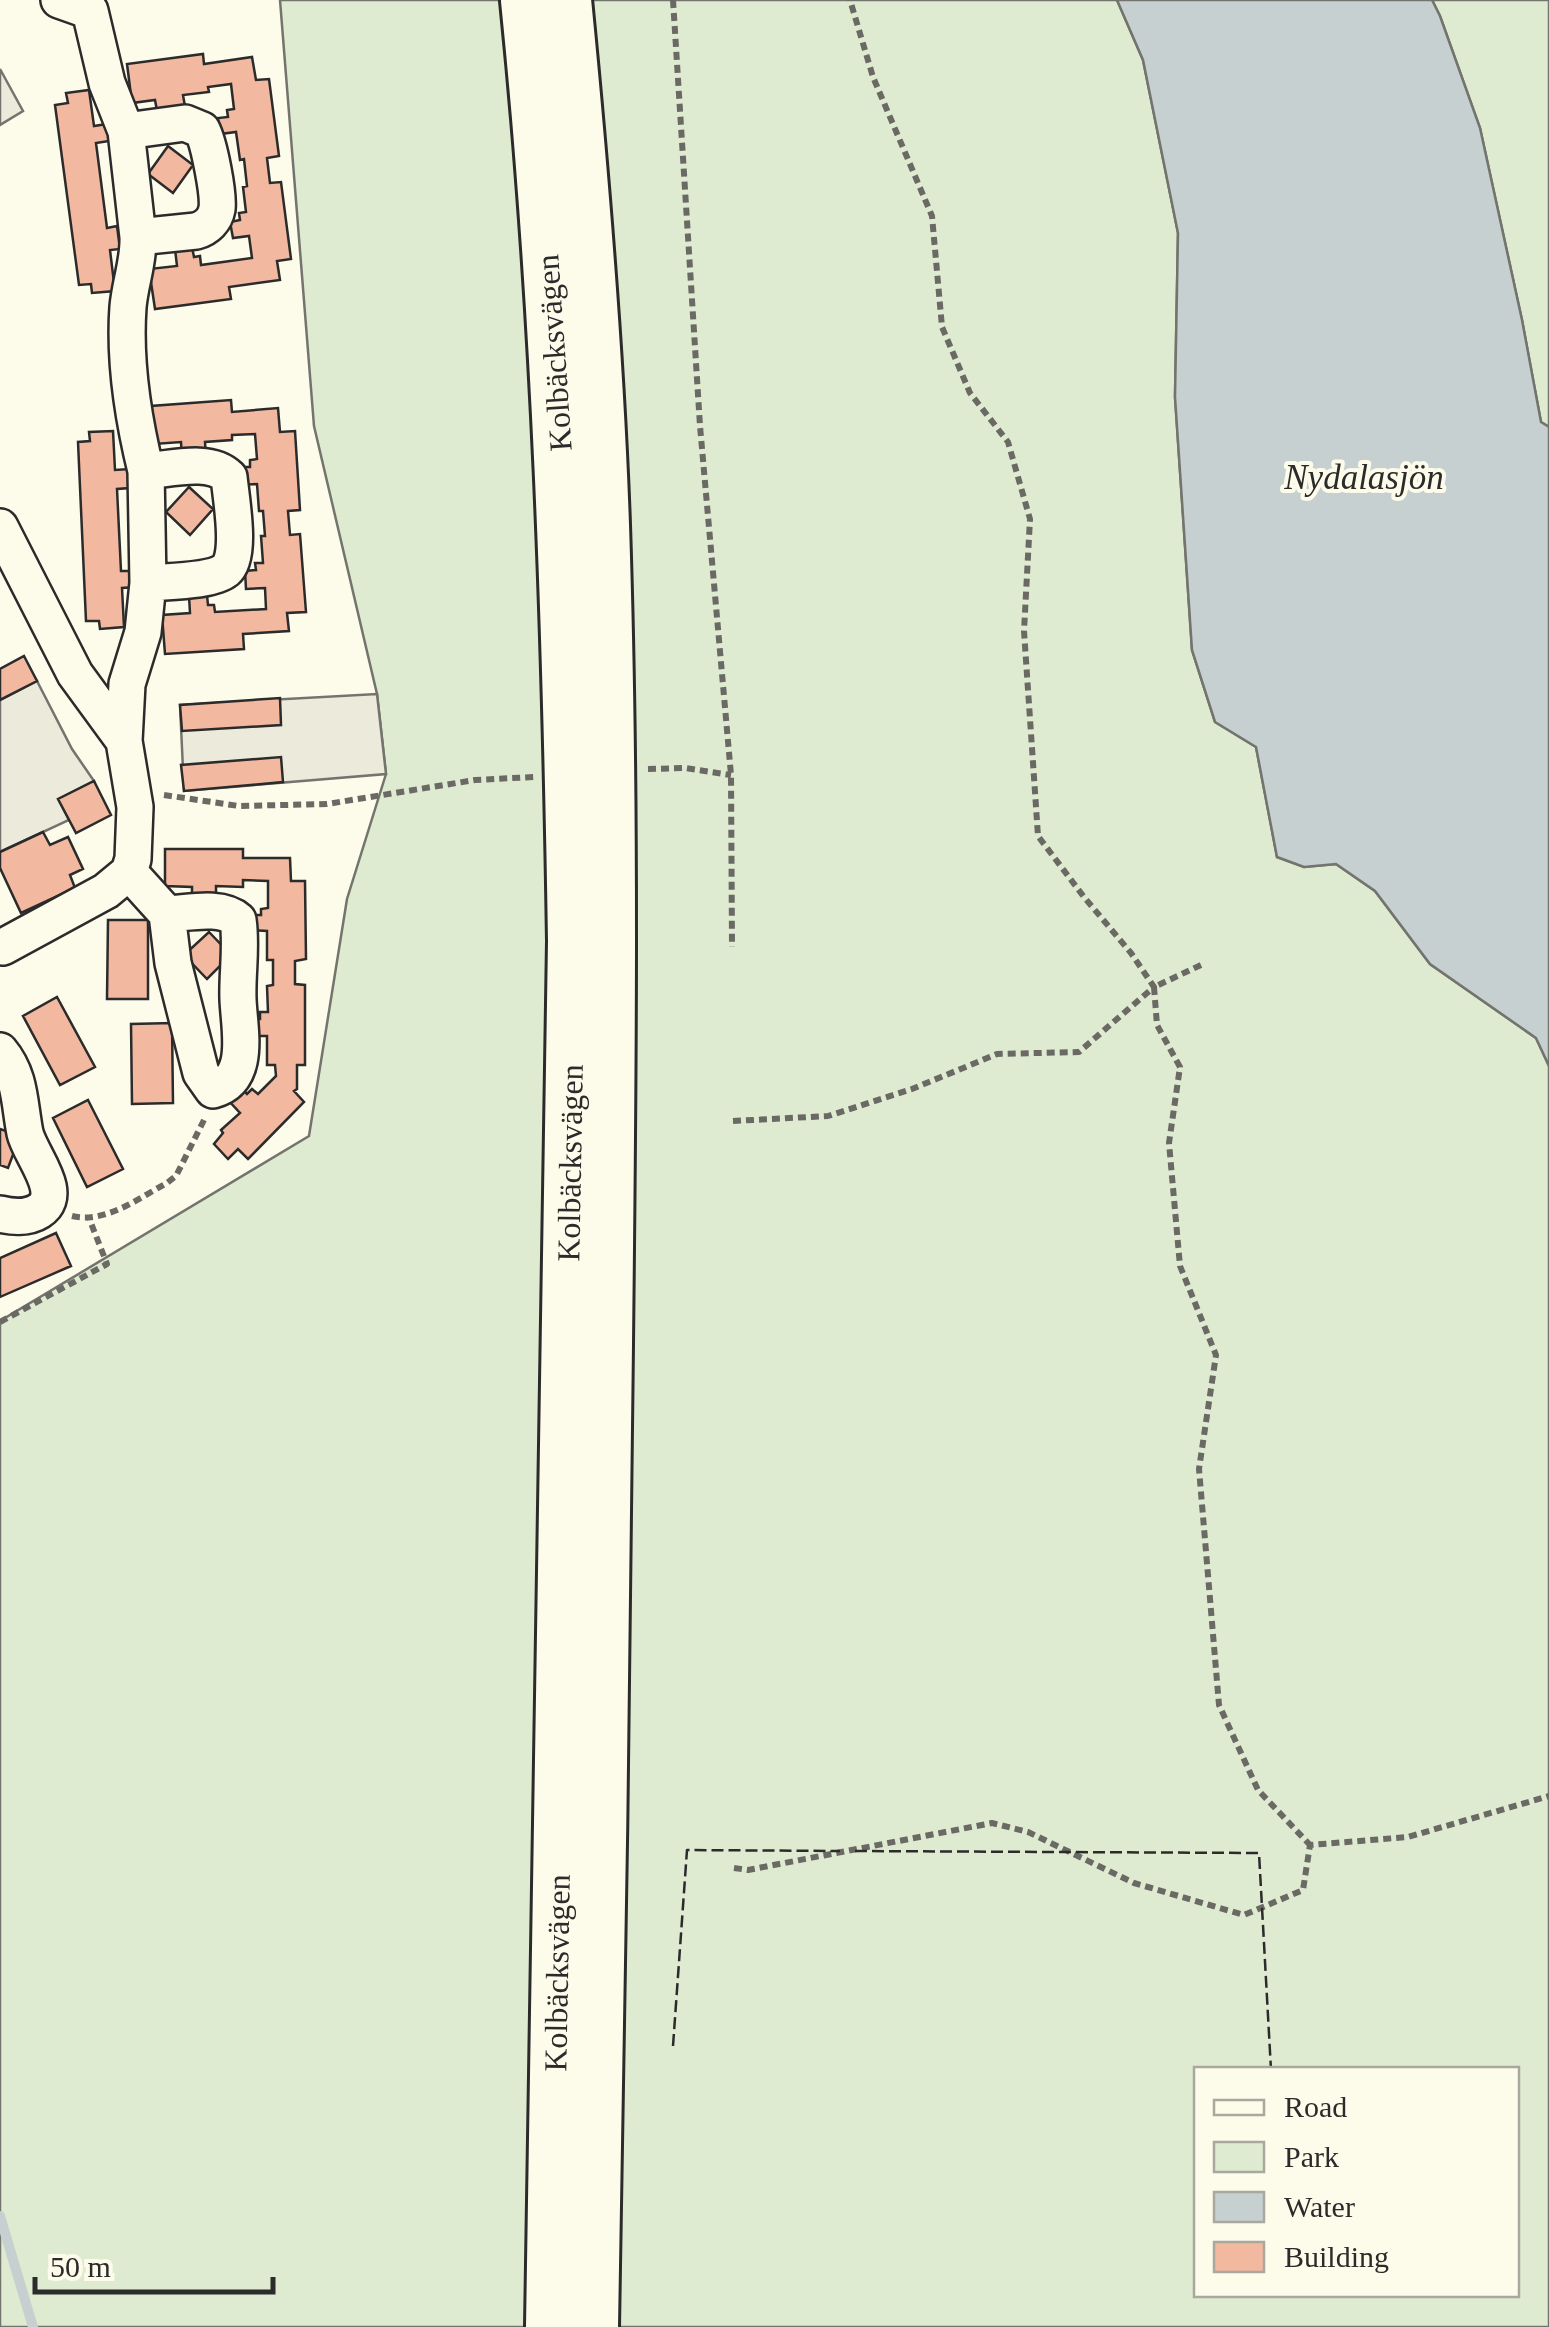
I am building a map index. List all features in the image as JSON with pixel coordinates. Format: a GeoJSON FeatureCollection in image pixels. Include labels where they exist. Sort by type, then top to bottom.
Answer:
{"type":"FeatureCollection","features":[{"type":"Feature","properties":{"kind":"highway","name":"Kolbäcksvägen"},"geometry":{"type":"LineString","coordinates":[[527,0],[552,301],[564,519],[574,942],[552,2327]]}},
{"type":"Feature","properties":{"kind":"highway","name":"Kolbäcksvägen"},"geometry":{"type":"LineString","coordinates":[[565,0],[590,298],[603,520],[608,752],[610,966],[592,2327]]}},
{"type":"Feature","properties":{"kind":"street"},"geometry":{"type":"LineString","coordinates":[[1,946],[106,891],[129,872],[133,858],[135,807],[126,757],[127,684],[143,632],[148,583],[146,471],[128,370],[128,305],[138,236],[126,131],[80,4]]}},
{"type":"Feature","properties":{"kind":"street"},"geometry":{"type":"LineString","coordinates":[[126,131],[185,123],[202,130],[217,207],[204,229],[138,236]]}},
{"type":"Feature","properties":{"kind":"street"},"geometry":{"type":"LineString","coordinates":[[146,471],[209,467],[226,472],[230,477],[235,550],[228,569],[220,574],[148,583]]}},
{"type":"Feature","properties":{"kind":"street"},"geometry":{"type":"LineString","coordinates":[[0,527],[74,674],[126,757]]}},
{"type":"Feature","properties":{"kind":"street"},"geometry":{"type":"LineString","coordinates":[[129,872],[167,914],[174,962],[201,1073],[213,1090],[230,1081],[240,1059],[238,920],[223,912],[167,914]]}},
{"type":"Feature","properties":{"kind":"street"},"geometry":{"type":"LineString","coordinates":[[0,1051],[15,1075],[27,1140],[48,1185],[48,1203],[36,1214],[0,1214]]}},
{"type":"Feature","properties":{"kind":"path"},"geometry":{"type":"LineString","coordinates":[[682,0],[673,2],[700,426],[731,775],[732,947]]}},
{"type":"Feature","properties":{"kind":"path"},"geometry":{"type":"LineString","coordinates":[[850,0],[872,76],[932,216],[942,327],[970,393],[1008,442],[1030,519],[1024,630],[1038,836],[1154,987],[1157,1025],[1180,1066],[1170,1143],[1180,1266],[1216,1355],[1198,1468],[1219,1705],[1258,1790],[1310,1845]]}},
{"type":"Feature","properties":{"kind":"path"},"geometry":{"type":"LineString","coordinates":[[126,757],[163,795],[239,806],[327,804],[475,780],[539,776]]}},
{"type":"Feature","properties":{"kind":"path"},"geometry":{"type":"LineString","coordinates":[[632,770],[685,768],[731,775]]}},
{"type":"Feature","properties":{"kind":"path"},"geometry":{"type":"LineString","coordinates":[[733,1120],[828,1116],[912,1089],[997,1054],[1078,1052],[1154,987],[1201,965]]}},
{"type":"Feature","properties":{"kind":"path"},"geometry":{"type":"LineString","coordinates":[[48,1203],[67,1214],[88,1218],[123,1206],[167,1183],[176,1176],[202,1124],[213,1090]]}},
{"type":"Feature","properties":{"kind":"path"},"geometry":{"type":"LineString","coordinates":[[0,1322],[107,1264],[88,1218]]}},
{"type":"Feature","properties":{"kind":"path"},"geometry":{"type":"LineString","coordinates":[[1310,1845],[1408,1838],[1549,1796]]}},
{"type":"Feature","properties":{"kind":"path"},"geometry":{"type":"LineString","coordinates":[[734,1868],[748,1870],[992,1823],[1028,1832],[1134,1883],[1244,1915],[1303,1890],[1310,1845]]}},
{"type":"Feature","properties":{"kind":"green space"},"geometry":{"type":"Polygon","coordinates":[[[280,0],[1117,0],[1143,60],[1178,233],[1175,397],[1192,650],[1215,722],[1256,747],[1277,857],[1304,867],[1336,864],[1375,891],[1430,964],[1536,1038],[1549,1066],[1549,2327],[0,2327],[0,1321],[309,1136],[347,899],[386,774],[377,694],[314,426],[280,0]]]}},
{"type":"Feature","properties":{"kind":"green space"},"geometry":{"type":"Polygon","coordinates":[[[1432,0],[1549,0],[1549,427],[1541,422],[1480,128],[1432,0]]]}},
{"type":"Feature","properties":{"kind":"shaded area"},"geometry":{"type":"Polygon","coordinates":[[[0,69],[23,111],[0,125],[0,69]]]}},
{"type":"Feature","properties":{"kind":"shaded area"},"geometry":{"type":"Polygon","coordinates":[[[37,681],[72,749],[94,781],[59,799],[69,820],[0,852],[0,700],[37,681]]]}},
{"type":"Feature","properties":{"kind":"shaded area"},"geometry":{"type":"Polygon","coordinates":[[[377,694],[386,774],[184,791],[180,705],[377,694]]]}},
{"type":"Feature","properties":{"kind":"water","name":"Nydalasjön"},"geometry":{"type":"Polygon","coordinates":[[[1117,0],[1432,0],[1440,16],[1480,128],[1541,422],[1549,427],[1549,1066],[1536,1038],[1430,964],[1375,891],[1336,864],[1304,867],[1277,857],[1256,747],[1215,722],[1192,650],[1175,397],[1178,233],[1143,60],[1117,0]]]}},
{"type":"Feature","properties":{"kind":"building"},"geometry":{"type":"Polygon","coordinates":[[[203,54],[204,64],[252,57],[256,80],[269,79],[279,156],[267,158],[270,183],[281,182],[291,259],[277,261],[280,280],[229,287],[231,299],[155,309],[149,269],[177,266],[175,249],[192,247],[194,257],[200,256],[201,265],[252,258],[249,236],[233,238],[230,222],[240,220],[239,213],[246,212],[243,187],[247,186],[236,132],[220,134],[218,118],[228,117],[227,110],[234,109],[231,84],[183,95],[186,112],[158,116],[155,100],[132,103],[127,64],[203,54]]]}},
{"type":"Feature","properties":{"kind":"building"},"geometry":{"type":"Polygon","coordinates":[[[89,90],[94,126],[107,124],[109,141],[96,143],[107,228],[117,226],[120,249],[110,250],[115,291],[92,293],[91,284],[79,285],[55,105],[68,103],[66,93],[89,90]]]}},
{"type":"Feature","properties":{"kind":"building"},"geometry":{"type":"Polygon","coordinates":[[[168,146],[193,165],[173,193],[148,174],[168,146]]]}},
{"type":"Feature","properties":{"kind":"building"},"geometry":{"type":"Polygon","coordinates":[[[231,400],[232,412],[278,408],[280,432],[295,431],[300,510],[288,511],[290,535],[300,534],[306,612],[287,613],[289,631],[243,634],[244,649],[165,654],[162,615],[190,613],[189,596],[207,595],[208,605],[214,605],[215,612],[266,609],[265,588],[246,589],[245,571],[256,570],[255,563],[263,563],[261,536],[265,536],[257,484],[242,485],[241,467],[250,467],[250,460],[257,459],[255,434],[205,442],[206,458],[182,459],[181,442],[154,444],[151,406],[231,400]]]}},
{"type":"Feature","properties":{"kind":"building"},"geometry":{"type":"Polygon","coordinates":[[[113,431],[115,470],[130,469],[130,488],[117,489],[121,571],[136,571],[137,587],[122,588],[124,627],[100,629],[99,621],[86,621],[78,442],[90,441],[89,432],[113,431]]]}},
{"type":"Feature","properties":{"kind":"building"},"geometry":{"type":"Polygon","coordinates":[[[189,487],[213,509],[190,535],[166,512],[189,487]]]}},
{"type":"Feature","properties":{"kind":"building"},"geometry":{"type":"Polygon","coordinates":[[[24,656],[37,681],[0,700],[0,669],[24,656]]]}},
{"type":"Feature","properties":{"kind":"building"},"geometry":{"type":"Polygon","coordinates":[[[280,698],[281,725],[182,731],[180,705],[280,698]]]}},
{"type":"Feature","properties":{"kind":"building"},"geometry":{"type":"Polygon","coordinates":[[[281,757],[283,782],[184,791],[181,765],[281,757]]]}},
{"type":"Feature","properties":{"kind":"building"},"geometry":{"type":"Polygon","coordinates":[[[94,781],[111,815],[76,833],[58,799],[94,781]]]}},
{"type":"Feature","properties":{"kind":"building"},"geometry":{"type":"Polygon","coordinates":[[[43,832],[50,845],[68,837],[83,869],[70,875],[75,888],[21,913],[0,868],[0,852],[43,832]]]}},
{"type":"Feature","properties":{"kind":"building"},"geometry":{"type":"Polygon","coordinates":[[[165,849],[243,849],[243,858],[290,858],[291,881],[305,881],[306,959],[295,961],[295,984],[305,985],[305,1065],[297,1065],[294,1091],[304,1102],[248,1159],[238,1149],[228,1159],[214,1144],[223,1133],[221,1130],[240,1113],[228,1100],[240,1087],[247,1094],[252,1089],[258,1094],[276,1076],[275,1065],[267,1065],[267,1036],[253,1036],[252,1019],[260,1019],[260,1012],[268,1012],[267,986],[273,985],[273,960],[267,960],[267,931],[251,930],[251,915],[261,915],[261,909],[268,908],[268,881],[243,880],[243,887],[216,886],[216,902],[192,894],[192,887],[165,886],[165,849]]]}},
{"type":"Feature","properties":{"kind":"building"},"geometry":{"type":"Polygon","coordinates":[[[108,920],[148,920],[148,999],[107,999],[108,920]]]}},
{"type":"Feature","properties":{"kind":"building"},"geometry":{"type":"Polygon","coordinates":[[[209,932],[231,955],[207,979],[184,955],[209,932]]]}},
{"type":"Feature","properties":{"kind":"building"},"geometry":{"type":"Polygon","coordinates":[[[57,997],[95,1067],[60,1085],[23,1016],[57,997]]]}},
{"type":"Feature","properties":{"kind":"building"},"geometry":{"type":"Polygon","coordinates":[[[172,1023],[173,1103],[132,1104],[131,1024],[172,1023]]]}},
{"type":"Feature","properties":{"kind":"building"},"geometry":{"type":"Polygon","coordinates":[[[88,1100],[123,1169],[87,1187],[53,1118],[88,1100]]]}},
{"type":"Feature","properties":{"kind":"building"},"geometry":{"type":"Polygon","coordinates":[[[0,1129],[20,1136],[8,1168],[0,1165],[0,1129]]]}},
{"type":"Feature","properties":{"kind":"building"},"geometry":{"type":"Polygon","coordinates":[[[56,1233],[71,1266],[0,1297],[0,1258],[56,1233]]]}},
{"type":"Feature","properties":{"kind":"waterway"},"geometry":{"type":"LineString","coordinates":[[0,2216],[33,2327]]}},
{"type":"Feature","properties":{"kind":"fence"},"geometry":{"type":"LineString","coordinates":[[673,2046],[687,1850],[840,1851]]}},
{"type":"Feature","properties":{"kind":"fence"},"geometry":{"type":"LineString","coordinates":[[855,1851],[1259,1853],[1271,2067]]}}]}
